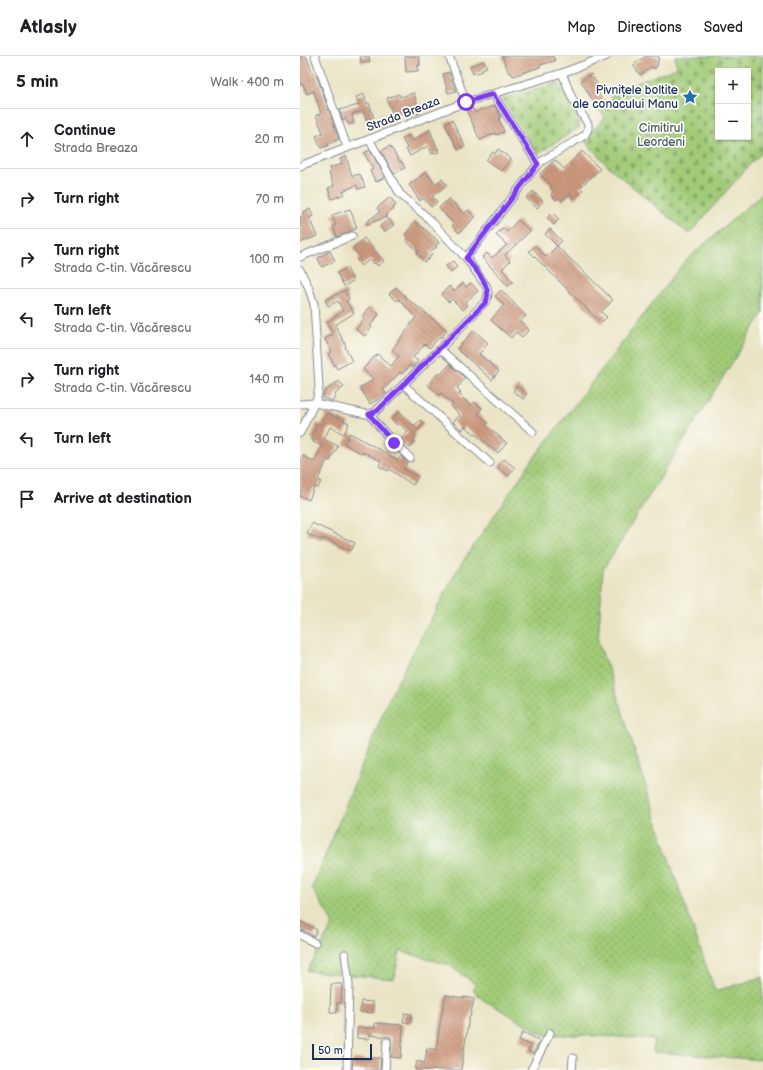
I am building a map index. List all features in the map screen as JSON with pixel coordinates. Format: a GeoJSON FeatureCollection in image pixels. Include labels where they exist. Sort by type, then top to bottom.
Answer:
{"type":"FeatureCollection","features":[{"type":"Feature","properties":{"kind":"street"},"geometry":{"type":"LineString","coordinates":[[315,56],[347,147]]}},
{"type":"Feature","properties":{"kind":"street"},"geometry":{"type":"LineString","coordinates":[[449,56],[466,102]]}},
{"type":"Feature","properties":{"kind":"street","name":"Strada Breaza"},"geometry":{"type":"LineString","coordinates":[[300,166],[466,102],[562,74],[607,56]]}},
{"type":"Feature","properties":{"kind":"street"},"geometry":{"type":"LineString","coordinates":[[466,258],[538,164],[585,135],[588,129],[588,124],[572,98],[562,74]]}},
{"type":"Feature","properties":{"kind":"street"},"geometry":{"type":"LineString","coordinates":[[493,94],[538,164]]}},
{"type":"Feature","properties":{"kind":"street"},"geometry":{"type":"LineString","coordinates":[[300,404],[315,403],[369,414],[377,411],[487,300],[488,293],[486,287],[466,258],[427,217],[400,194],[369,139]]}},
{"type":"Feature","properties":{"kind":"street"},"geometry":{"type":"LineString","coordinates":[[300,257],[352,236]]}},
{"type":"Feature","properties":{"kind":"street"},"geometry":{"type":"LineString","coordinates":[[300,270],[308,286],[314,304],[319,387],[315,403],[300,433]]}},
{"type":"Feature","properties":{"kind":"street"},"geometry":{"type":"LineString","coordinates":[[440,349],[533,432]]}},
{"type":"Feature","properties":{"kind":"street"},"geometry":{"type":"LineString","coordinates":[[404,385],[490,462]]}},
{"type":"Feature","properties":{"kind":"street"},"geometry":{"type":"LineString","coordinates":[[369,414],[385,433],[410,458]]}},
{"type":"Feature","properties":{"kind":"street"},"geometry":{"type":"LineString","coordinates":[[300,935],[315,943]]}},
{"type":"Feature","properties":{"kind":"street"},"geometry":{"type":"LineString","coordinates":[[345,954],[349,984],[348,1070]]}},
{"type":"Feature","properties":{"kind":"street"},"geometry":{"type":"LineString","coordinates":[[530,1070],[550,1033]]}},
{"type":"Feature","properties":{"kind":"street"},"geometry":{"type":"LineString","coordinates":[[385,1070],[387,1042]]}},
{"type":"Feature","properties":{"kind":"street"},"geometry":{"type":"LineString","coordinates":[[572,1070],[573,1058]]}},
{"type":"Feature","properties":{"kind":"green space","name":"Cimitirul Leordeni"},"geometry":{"type":"Polygon","coordinates":[[[675,56],[763,56],[763,152],[751,163],[689,234],[609,167],[584,140],[605,118],[599,109],[612,99],[611,92],[677,68],[675,56]]]}},
{"type":"Feature","properties":{"kind":"green space"},"geometry":{"type":"Polygon","coordinates":[[[558,83],[580,122],[579,128],[537,154],[503,99],[558,83]]]}},
{"type":"Feature","properties":{"kind":"green space"},"geometry":{"type":"Polygon","coordinates":[[[763,193],[763,313],[603,570],[598,642],[613,682],[670,862],[715,991],[763,977],[763,1060],[653,1052],[654,1039],[580,1035],[544,1035],[482,999],[474,991],[475,984],[449,965],[400,951],[394,979],[307,971],[333,924],[312,888],[389,698],[457,570],[530,463],[684,262],[763,193]]]}},
{"type":"Feature","properties":{"kind":"building"},"geometry":{"type":"Polygon","coordinates":[[[300,56],[306,56],[313,74],[316,74],[339,139],[328,143],[329,145],[321,148],[316,136],[323,133],[316,115],[321,114],[314,91],[307,94],[303,84],[300,85],[300,56]]]}},
{"type":"Feature","properties":{"kind":"building"},"geometry":{"type":"Polygon","coordinates":[[[360,56],[369,56],[370,62],[361,63],[360,56]]]}},
{"type":"Feature","properties":{"kind":"building"},"geometry":{"type":"Polygon","coordinates":[[[405,56],[419,56],[420,65],[418,65],[418,71],[406,72],[405,56]]]}},
{"type":"Feature","properties":{"kind":"building"},"geometry":{"type":"Polygon","coordinates":[[[502,56],[553,56],[555,61],[540,65],[540,67],[513,76],[511,72],[509,73],[502,56]]]}},
{"type":"Feature","properties":{"kind":"building"},"geometry":{"type":"Polygon","coordinates":[[[646,56],[659,56],[657,66],[655,68],[651,67],[640,75],[633,65],[646,56]]]}},
{"type":"Feature","properties":{"kind":"building"},"geometry":{"type":"Polygon","coordinates":[[[484,61],[487,67],[482,69],[483,71],[473,74],[470,66],[484,61]]]}},
{"type":"Feature","properties":{"kind":"building"},"geometry":{"type":"Polygon","coordinates":[[[449,72],[456,91],[448,93],[443,74],[449,72]]]}},
{"type":"Feature","properties":{"kind":"building"},"geometry":{"type":"Polygon","coordinates":[[[591,74],[600,89],[597,91],[604,103],[597,107],[581,81],[591,74]]]}},
{"type":"Feature","properties":{"kind":"building"},"geometry":{"type":"Polygon","coordinates":[[[414,93],[420,113],[413,115],[411,110],[393,115],[387,98],[399,94],[400,97],[414,93]]]}},
{"type":"Feature","properties":{"kind":"building"},"geometry":{"type":"Polygon","coordinates":[[[364,94],[367,104],[369,103],[374,119],[367,121],[363,111],[352,114],[354,123],[348,124],[345,118],[343,120],[339,110],[359,105],[356,97],[364,94]]]}},
{"type":"Feature","properties":{"kind":"building"},"geometry":{"type":"Polygon","coordinates":[[[495,106],[501,117],[499,118],[504,132],[496,135],[495,133],[480,140],[467,111],[473,108],[475,113],[482,109],[495,106]]]}},
{"type":"Feature","properties":{"kind":"building"},"geometry":{"type":"Polygon","coordinates":[[[452,120],[465,146],[458,150],[445,124],[452,120]]]}},
{"type":"Feature","properties":{"kind":"building"},"geometry":{"type":"Polygon","coordinates":[[[430,130],[439,152],[432,154],[428,146],[410,156],[402,139],[409,135],[412,141],[430,130]]]}},
{"type":"Feature","properties":{"kind":"building"},"geometry":{"type":"Polygon","coordinates":[[[390,146],[405,168],[394,174],[381,151],[390,146]]]}},
{"type":"Feature","properties":{"kind":"building"},"geometry":{"type":"Polygon","coordinates":[[[498,149],[511,159],[501,171],[486,160],[493,152],[495,154],[498,149]]]}},
{"type":"Feature","properties":{"kind":"building"},"geometry":{"type":"Polygon","coordinates":[[[370,150],[385,177],[376,182],[370,171],[373,169],[364,153],[370,150]]]}},
{"type":"Feature","properties":{"kind":"building"},"geometry":{"type":"Polygon","coordinates":[[[582,151],[600,169],[580,187],[583,190],[574,199],[570,194],[562,201],[559,198],[556,200],[551,194],[554,191],[550,187],[552,186],[540,174],[555,160],[564,169],[582,151]]]}},
{"type":"Feature","properties":{"kind":"building"},"geometry":{"type":"Polygon","coordinates":[[[346,156],[352,176],[360,174],[365,187],[358,189],[357,185],[343,191],[344,194],[332,199],[328,188],[334,186],[329,173],[331,172],[329,168],[342,164],[340,159],[346,156]]]}},
{"type":"Feature","properties":{"kind":"building"},"geometry":{"type":"Polygon","coordinates":[[[426,172],[435,184],[442,179],[447,185],[432,196],[437,202],[431,207],[423,198],[420,201],[409,185],[426,172]]]}},
{"type":"Feature","properties":{"kind":"building"},"geometry":{"type":"Polygon","coordinates":[[[533,191],[543,201],[537,208],[526,198],[533,191]]]}},
{"type":"Feature","properties":{"kind":"building"},"geometry":{"type":"Polygon","coordinates":[[[390,197],[396,205],[393,208],[394,209],[386,215],[387,217],[367,224],[366,222],[380,212],[377,208],[390,197]]]}},
{"type":"Feature","properties":{"kind":"building"},"geometry":{"type":"Polygon","coordinates":[[[449,198],[464,214],[468,210],[475,217],[459,233],[452,226],[454,224],[439,208],[449,198]]]}},
{"type":"Feature","properties":{"kind":"building"},"geometry":{"type":"Polygon","coordinates":[[[310,209],[313,216],[309,218],[317,236],[300,243],[300,217],[304,215],[303,212],[310,209]]]}},
{"type":"Feature","properties":{"kind":"building"},"geometry":{"type":"Polygon","coordinates":[[[350,209],[357,228],[337,237],[333,226],[336,225],[332,215],[350,209]]]}},
{"type":"Feature","properties":{"kind":"building"},"geometry":{"type":"Polygon","coordinates":[[[552,213],[559,219],[554,225],[547,218],[552,213]]]}},
{"type":"Feature","properties":{"kind":"building"},"geometry":{"type":"Polygon","coordinates":[[[389,219],[394,225],[384,232],[380,226],[389,219]]]}},
{"type":"Feature","properties":{"kind":"building"},"geometry":{"type":"Polygon","coordinates":[[[518,220],[530,231],[505,255],[510,261],[502,269],[513,282],[508,286],[482,257],[487,253],[492,258],[507,245],[496,235],[503,228],[507,232],[518,220]]]}},
{"type":"Feature","properties":{"kind":"building"},"geometry":{"type":"Polygon","coordinates":[[[415,221],[439,243],[435,246],[437,247],[430,252],[432,255],[429,257],[430,258],[424,262],[417,253],[419,251],[406,241],[408,238],[405,235],[415,221]]]}},
{"type":"Feature","properties":{"kind":"building"},"geometry":{"type":"Polygon","coordinates":[[[550,229],[562,241],[557,246],[545,234],[550,229]]]}},
{"type":"Feature","properties":{"kind":"building"},"geometry":{"type":"Polygon","coordinates":[[[364,238],[384,261],[378,266],[375,263],[374,264],[372,260],[369,260],[361,266],[357,260],[360,258],[353,248],[364,238]]]}},
{"type":"Feature","properties":{"kind":"building"},"geometry":{"type":"Polygon","coordinates":[[[535,246],[546,257],[557,246],[613,300],[601,312],[607,317],[601,323],[529,251],[535,246]]]}},
{"type":"Feature","properties":{"kind":"building"},"geometry":{"type":"Polygon","coordinates":[[[330,251],[335,261],[322,267],[318,258],[330,251]]]}},
{"type":"Feature","properties":{"kind":"building"},"geometry":{"type":"Polygon","coordinates":[[[453,261],[457,267],[451,272],[446,266],[453,261]]]}},
{"type":"Feature","properties":{"kind":"building"},"geometry":{"type":"Polygon","coordinates":[[[347,268],[353,281],[344,286],[337,273],[347,268]]]}},
{"type":"Feature","properties":{"kind":"building"},"geometry":{"type":"Polygon","coordinates":[[[463,283],[466,287],[471,283],[478,291],[465,302],[468,305],[463,310],[452,299],[449,302],[441,295],[449,286],[454,291],[463,283]]]}},
{"type":"Feature","properties":{"kind":"building"},"geometry":{"type":"Polygon","coordinates":[[[396,287],[409,300],[447,330],[430,348],[425,344],[413,357],[418,361],[413,367],[410,365],[402,374],[400,372],[383,390],[386,393],[370,404],[360,388],[374,379],[363,369],[377,354],[391,366],[399,356],[392,350],[416,317],[399,299],[397,301],[389,294],[396,287]]]}},
{"type":"Feature","properties":{"kind":"building"},"geometry":{"type":"Polygon","coordinates":[[[345,290],[349,299],[346,301],[354,313],[335,325],[352,361],[337,369],[328,354],[332,352],[325,339],[333,334],[326,323],[343,311],[338,301],[328,306],[325,300],[345,290]]]}},
{"type":"Feature","properties":{"kind":"building"},"geometry":{"type":"Polygon","coordinates":[[[501,290],[526,316],[520,321],[529,330],[522,337],[516,332],[511,338],[491,320],[504,305],[495,296],[501,290]]]}},
{"type":"Feature","properties":{"kind":"building"},"geometry":{"type":"Polygon","coordinates":[[[370,307],[379,314],[365,336],[356,329],[364,319],[362,317],[370,307]]]}},
{"type":"Feature","properties":{"kind":"building"},"geometry":{"type":"Polygon","coordinates":[[[474,330],[488,343],[479,354],[499,371],[492,380],[457,349],[474,330]]]}},
{"type":"Feature","properties":{"kind":"building"},"geometry":{"type":"Polygon","coordinates":[[[450,364],[465,378],[457,388],[461,392],[459,394],[471,406],[474,402],[482,408],[478,414],[488,423],[486,425],[507,443],[498,453],[465,426],[462,430],[453,422],[460,415],[451,406],[453,404],[441,393],[439,395],[428,385],[439,372],[441,374],[450,364]]]}},
{"type":"Feature","properties":{"kind":"building"},"geometry":{"type":"Polygon","coordinates":[[[339,381],[344,387],[336,393],[333,401],[323,398],[325,391],[339,381]]]}},
{"type":"Feature","properties":{"kind":"building"},"geometry":{"type":"Polygon","coordinates":[[[517,386],[527,394],[523,399],[513,391],[517,386]]]}},
{"type":"Feature","properties":{"kind":"building"},"geometry":{"type":"Polygon","coordinates":[[[398,411],[414,426],[420,420],[424,424],[414,434],[416,436],[413,440],[415,442],[410,448],[401,439],[408,432],[399,423],[397,425],[391,419],[398,411]]]}},
{"type":"Feature","properties":{"kind":"building"},"geometry":{"type":"Polygon","coordinates":[[[327,413],[349,423],[344,434],[330,427],[324,439],[338,446],[330,461],[327,460],[318,480],[321,481],[318,488],[314,487],[309,500],[300,496],[300,464],[303,456],[314,462],[322,446],[313,442],[314,440],[311,439],[317,423],[321,425],[327,413]]]}},
{"type":"Feature","properties":{"kind":"building"},"geometry":{"type":"Polygon","coordinates":[[[350,433],[398,460],[401,456],[408,462],[404,469],[418,477],[413,485],[389,469],[388,471],[379,466],[381,461],[344,444],[350,433]]]}},
{"type":"Feature","properties":{"kind":"building"},"geometry":{"type":"Polygon","coordinates":[[[504,459],[515,468],[508,476],[498,467],[504,459]]]}},
{"type":"Feature","properties":{"kind":"building"},"geometry":{"type":"Polygon","coordinates":[[[312,523],[355,543],[351,551],[323,538],[322,540],[307,534],[312,523]]]}},
{"type":"Feature","properties":{"kind":"building"},"geometry":{"type":"Polygon","coordinates":[[[300,921],[317,930],[314,936],[300,929],[300,921]]]}},
{"type":"Feature","properties":{"kind":"building"},"geometry":{"type":"Polygon","coordinates":[[[331,984],[342,984],[341,1003],[337,1003],[337,1013],[330,1012],[331,984]]]}},
{"type":"Feature","properties":{"kind":"building"},"geometry":{"type":"Polygon","coordinates":[[[446,995],[474,999],[469,1017],[461,1070],[415,1070],[417,1061],[425,1063],[427,1048],[436,1050],[446,995]]]}},
{"type":"Feature","properties":{"kind":"building"},"geometry":{"type":"Polygon","coordinates":[[[361,1001],[373,1002],[373,1013],[360,1012],[361,1001]]]}},
{"type":"Feature","properties":{"kind":"building"},"geometry":{"type":"Polygon","coordinates":[[[405,1013],[412,1014],[411,1023],[403,1022],[405,1013]]]}},
{"type":"Feature","properties":{"kind":"building"},"geometry":{"type":"Polygon","coordinates":[[[375,1023],[403,1025],[401,1058],[391,1057],[391,1037],[369,1035],[369,1039],[357,1038],[357,1028],[375,1028],[375,1023]]]}},
{"type":"Feature","properties":{"kind":"building"},"geometry":{"type":"Polygon","coordinates":[[[523,1032],[540,1041],[533,1054],[528,1051],[531,1046],[519,1040],[523,1032]]]}},
{"type":"Feature","properties":{"kind":"building"},"geometry":{"type":"Polygon","coordinates":[[[372,1058],[381,1058],[380,1070],[352,1070],[353,1059],[372,1060],[372,1058]]]}},
{"type":"Feature","properties":{"kind":"place","name":"Pivnițele boltite ale conacului Manu"},"geometry":{"type":"Point","coordinates":[690,97]}},
{"type":"Feature","properties":{"kind":"route"},"geometry":{"type":"LineString","coordinates":[[394,443],[369,414],[377,411],[485,303],[487,300],[488,290],[466,258],[538,164],[493,94],[466,102]]}}]}
